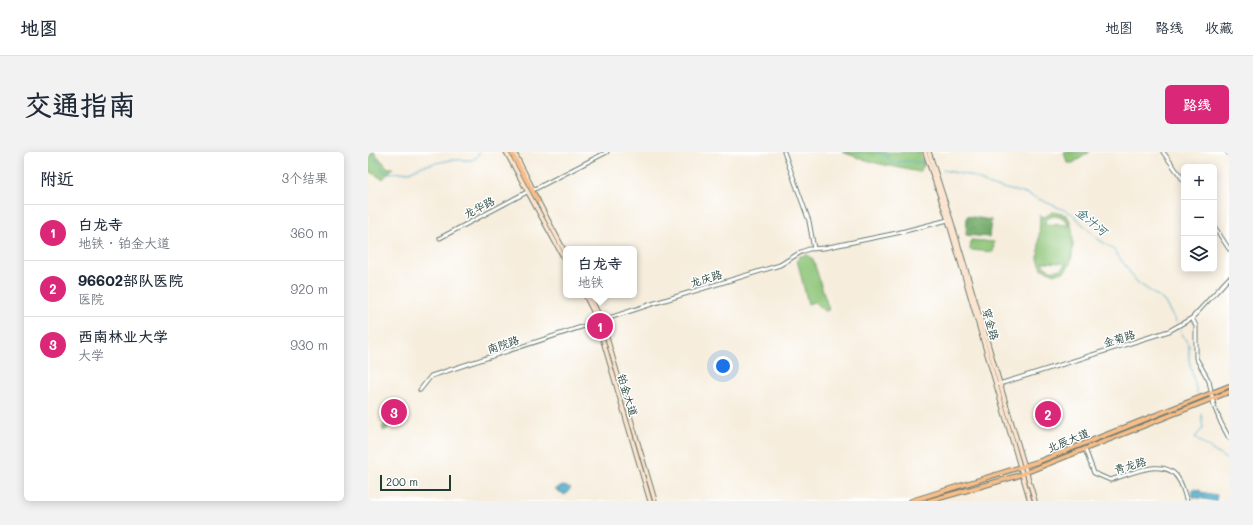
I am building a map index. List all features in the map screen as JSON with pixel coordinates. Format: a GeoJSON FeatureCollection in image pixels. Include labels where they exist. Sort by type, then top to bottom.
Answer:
{"type":"FeatureCollection","features":[{"type":"Feature","properties":{"kind":"main road"},"geometry":{"type":"LineString","coordinates":[[506,152],[563,256]]}},
{"type":"Feature","properties":{"kind":"main road"},"geometry":{"type":"LineString","coordinates":[[511,152],[525,180],[538,201]]}},
{"type":"Feature","properties":{"kind":"main road"},"geometry":{"type":"LineString","coordinates":[[514,152],[563,248]]}},
{"type":"Feature","properties":{"kind":"main road","name":"穿金路"},"geometry":{"type":"LineString","coordinates":[[925,152],[948,220],[1035,501]]}},
{"type":"Feature","properties":{"kind":"main road","name":"穿金路"},"geometry":{"type":"LineString","coordinates":[[929,152],[951,220],[1030,501]]}},
{"type":"Feature","properties":{"kind":"main road","name":"铂金大道"},"geometry":{"type":"LineString","coordinates":[[585,298],[597,323],[650,501]]}},
{"type":"Feature","properties":{"kind":"main road","name":"铂金大道"},"geometry":{"type":"LineString","coordinates":[[590,298],[602,321],[655,501]]}},
{"type":"Feature","properties":{"kind":"main road","name":"北辰大道"},"geometry":{"type":"LineString","coordinates":[[911,501],[1020,468],[1229,386]]}},
{"type":"Feature","properties":{"kind":"main road","name":"北辰大道"},"geometry":{"type":"LineString","coordinates":[[929,501],[1022,474],[1229,392]]}},
{"type":"Feature","properties":{"kind":"street"},"geometry":{"type":"LineString","coordinates":[[533,190],[606,152]]}},
{"type":"Feature","properties":{"kind":"street"},"geometry":{"type":"LineString","coordinates":[[784,152],[809,221],[814,249]]}},
{"type":"Feature","properties":{"kind":"street"},"geometry":{"type":"LineString","coordinates":[[1163,152],[1181,177]]}},
{"type":"Feature","properties":{"kind":"street","name":"龙华路"},"geometry":{"type":"LineString","coordinates":[[440,238],[527,192]]}},
{"type":"Feature","properties":{"kind":"street","name":"龙庆路"},"geometry":{"type":"LineString","coordinates":[[597,323],[655,303],[780,265],[801,252],[904,231],[948,220]]}},
{"type":"Feature","properties":{"kind":"street"},"geometry":{"type":"LineString","coordinates":[[1217,231],[1229,249]]}},
{"type":"Feature","properties":{"kind":"street","name":"金菊路"},"geometry":{"type":"LineString","coordinates":[[998,385],[1169,331],[1192,318],[1229,278]]}},
{"type":"Feature","properties":{"kind":"street"},"geometry":{"type":"LineString","coordinates":[[1192,318],[1196,326],[1196,358],[1209,381],[1220,423],[1229,438]]}},
{"type":"Feature","properties":{"kind":"street","name":"南院路"},"geometry":{"type":"LineString","coordinates":[[420,390],[431,376],[597,323]]}},
{"type":"Feature","properties":{"kind":"street","name":"青龙路"},"geometry":{"type":"LineString","coordinates":[[1085,449],[1094,473],[1110,480],[1148,469],[1163,467],[1175,474],[1179,479],[1187,501]]}},
{"type":"Feature","properties":{"kind":"green space"},"geometry":{"type":"Polygon","coordinates":[[[368,152],[374,152],[388,168],[393,168],[383,179],[368,171],[368,152]]]}},
{"type":"Feature","properties":{"kind":"green space"},"geometry":{"type":"Polygon","coordinates":[[[842,152],[920,152],[924,166],[919,172],[871,162],[842,152]]]}},
{"type":"Feature","properties":{"kind":"green space"},"geometry":{"type":"Polygon","coordinates":[[[1064,152],[1090,152],[1073,163],[1067,163],[1064,152]]]}},
{"type":"Feature","properties":{"kind":"green space"},"geometry":{"type":"Polygon","coordinates":[[[1053,212],[1066,215],[1071,225],[1073,240],[1072,256],[1068,267],[1059,274],[1042,269],[1038,259],[1040,215],[1044,217],[1053,212]],[[1054,216],[1048,218],[1044,224],[1069,225],[1064,218],[1054,216]],[[1042,262],[1044,266],[1050,270],[1060,269],[1066,263],[1042,262]]]}},
{"type":"Feature","properties":{"kind":"green space"},"geometry":{"type":"Polygon","coordinates":[[[967,216],[991,220],[989,237],[966,235],[967,216]]]}},
{"type":"Feature","properties":{"kind":"green space"},"geometry":{"type":"Polygon","coordinates":[[[971,240],[994,242],[993,252],[970,250],[971,240]]]}},
{"type":"Feature","properties":{"kind":"green space"},"geometry":{"type":"Polygon","coordinates":[[[808,255],[813,259],[829,310],[824,311],[814,302],[808,304],[797,260],[800,256],[808,255]]]}},
{"type":"Feature","properties":{"kind":"green space"},"geometry":{"type":"Polygon","coordinates":[[[398,408],[401,408],[402,412],[386,430],[383,431],[382,427],[398,408]]]}},
{"type":"Feature","properties":{"kind":"water"},"geometry":{"type":"Polygon","coordinates":[[[563,486],[571,488],[565,495],[555,489],[563,486]]]}},
{"type":"Feature","properties":{"kind":"water"},"geometry":{"type":"Polygon","coordinates":[[[1193,489],[1200,490],[1200,492],[1217,495],[1216,501],[1192,497],[1193,489]]]}},
{"type":"Feature","properties":{"kind":"waterway","name":"金汁河"},"geometry":{"type":"LineString","coordinates":[[368,152],[376,160],[384,172],[387,173],[409,172],[422,166],[451,160],[471,160],[476,158],[480,152]]}},
{"type":"Feature","properties":{"kind":"waterway","name":"金汁河"},"geometry":{"type":"LineString","coordinates":[[857,152],[863,152]]}},
{"type":"Feature","properties":{"kind":"waterway","name":"金汁河"},"geometry":{"type":"LineString","coordinates":[[875,152],[887,156],[892,163],[907,161],[923,163]]}},
{"type":"Feature","properties":{"kind":"waterway","name":"金汁河"},"geometry":{"type":"LineString","coordinates":[[943,170],[972,176],[990,185],[1027,194],[1071,213],[1098,239],[1113,249],[1137,282],[1164,301],[1176,322]]}},
{"type":"Feature","properties":{"kind":"waterway","name":"金汁河"},"geometry":{"type":"LineString","coordinates":[[1180,330],[1189,346],[1189,360],[1197,393]]}},
{"type":"Feature","properties":{"kind":"waterway","name":"金汁河"},"geometry":{"type":"LineString","coordinates":[[1201,413],[1203,428],[1196,436],[1196,439],[1229,461]]}},
{"type":"Feature","properties":{"kind":"place","name":"白龙寺"},"geometry":{"type":"Point","coordinates":[600,326]}},
{"type":"Feature","properties":{"kind":"place","name":"西南林业大学"},"geometry":{"type":"Point","coordinates":[394,412]}},
{"type":"Feature","properties":{"kind":"place","name":"96602部队医院"},"geometry":{"type":"Point","coordinates":[1048,414]}}]}
